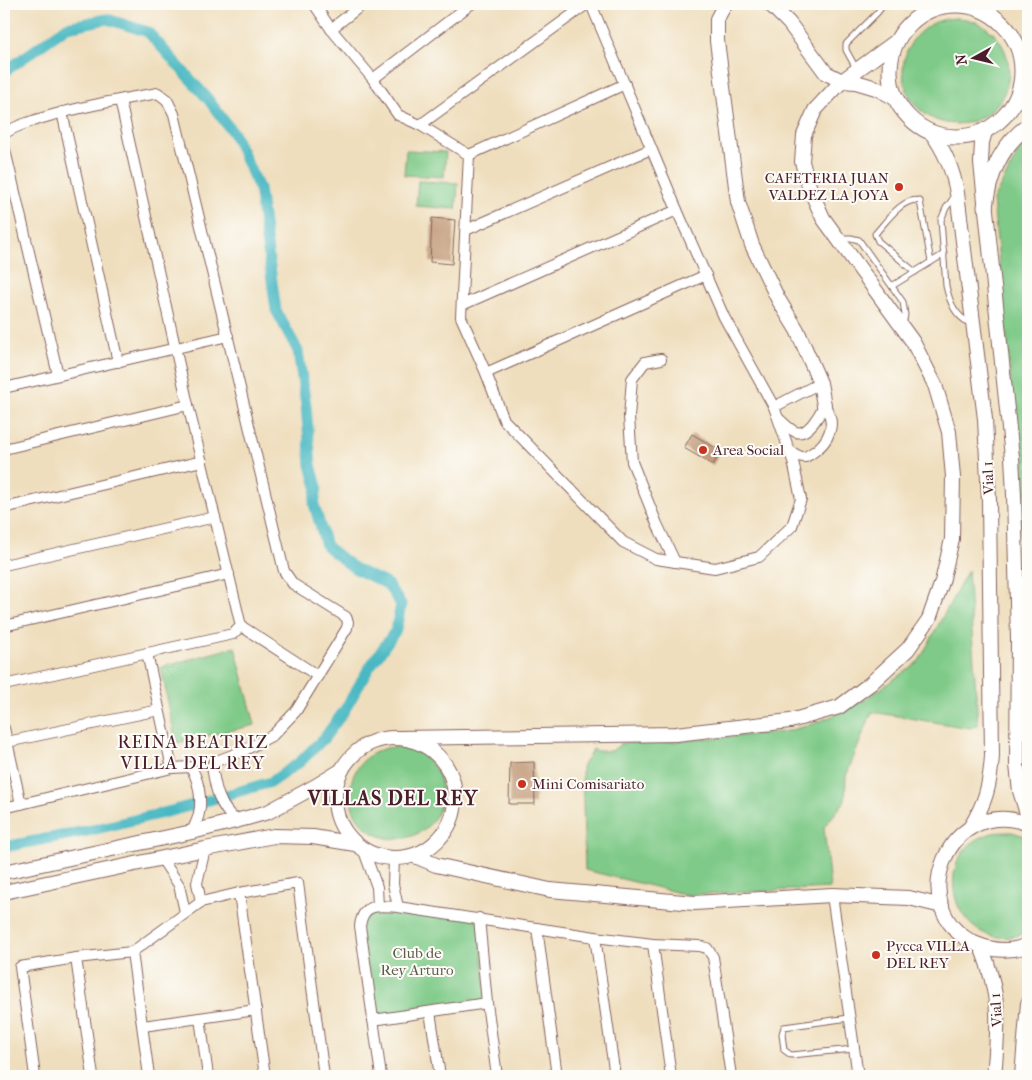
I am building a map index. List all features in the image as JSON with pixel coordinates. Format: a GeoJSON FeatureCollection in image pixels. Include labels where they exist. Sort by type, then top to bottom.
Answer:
{"type":"FeatureCollection","features":[{"type":"Feature","properties":{"kind":"main road"},"geometry":{"type":"LineString","coordinates":[[948,5],[982,7],[1002,24],[1022,47],[1019,53],[1022,97],[1003,116],[986,129],[962,136],[946,136],[931,132],[911,118],[897,99],[891,80],[890,69],[894,49],[917,11],[931,10],[948,5]]}},
{"type":"Feature","properties":{"kind":"main road"},"geometry":{"type":"LineString","coordinates":[[985,207],[988,187],[996,164],[1009,143],[1028,126]]}},
{"type":"Feature","properties":{"kind":"street"},"geometry":{"type":"LineString","coordinates":[[314,4],[331,29],[373,79],[398,115],[420,124],[469,155]]}},
{"type":"Feature","properties":{"kind":"street"},"geometry":{"type":"LineString","coordinates":[[331,29],[363,4]]}},
{"type":"Feature","properties":{"kind":"street"},"geometry":{"type":"LineString","coordinates":[[373,79],[471,4]]}},
{"type":"Feature","properties":{"kind":"street"},"geometry":{"type":"LineString","coordinates":[[420,124],[587,4]]}},
{"type":"Feature","properties":{"kind":"street"},"geometry":{"type":"LineString","coordinates":[[469,155],[462,317],[504,420],[622,542],[656,559],[715,568],[759,557],[792,526],[801,499],[790,451],[774,407],[724,317],[591,4]]}},
{"type":"Feature","properties":{"kind":"street"},"geometry":{"type":"LineString","coordinates":[[726,4],[717,19],[717,41],[738,202],[752,246],[778,298],[797,330],[820,383],[824,405],[828,410],[832,427],[828,439],[819,448],[805,457],[790,451]]}},
{"type":"Feature","properties":{"kind":"street"},"geometry":{"type":"LineString","coordinates":[[770,4],[789,24],[826,73],[842,81],[866,84],[897,99]]}},
{"type":"Feature","properties":{"kind":"street"},"geometry":{"type":"LineString","coordinates":[[378,906],[376,887],[360,847],[342,828],[336,809],[335,789],[342,770],[352,756],[366,745],[382,739],[400,738],[676,734],[790,721],[839,706],[870,684],[908,649],[929,618],[942,582],[952,539],[953,477],[949,432],[935,385],[913,342],[823,218],[810,189],[802,162],[804,135],[815,110],[842,81],[898,40]]}},
{"type":"Feature","properties":{"kind":"street"},"geometry":{"type":"LineString","coordinates":[[469,155],[625,84]]}},
{"type":"Feature","properties":{"kind":"street"},"geometry":{"type":"LineString","coordinates":[[4,134],[11,128],[62,112],[158,93],[167,100],[174,114],[284,571],[293,584],[346,617],[348,622],[347,628],[296,711],[273,735],[214,762],[212,766],[220,800],[230,816],[237,821]]}},
{"type":"Feature","properties":{"kind":"street"},"geometry":{"type":"LineString","coordinates":[[120,100],[188,405],[241,626],[318,676]]}},
{"type":"Feature","properties":{"kind":"street"},"geometry":{"type":"LineString","coordinates":[[62,112],[118,362]]}},
{"type":"Feature","properties":{"kind":"street","name":"Vial 1"},"geometry":{"type":"LineString","coordinates":[[986,129],[982,142],[981,163],[1013,476],[1018,638],[1017,765],[1020,790],[1028,817]]}},
{"type":"Feature","properties":{"kind":"street","name":"Vial 1"},"geometry":{"type":"LineString","coordinates":[[931,132],[948,159],[955,180],[985,419],[989,501],[992,756],[987,796],[983,807],[970,828]]}},
{"type":"Feature","properties":{"kind":"street"},"geometry":{"type":"LineString","coordinates":[[4,146],[58,375]]}},
{"type":"Feature","properties":{"kind":"street"},"geometry":{"type":"LineString","coordinates":[[466,230],[651,149]]}},
{"type":"Feature","properties":{"kind":"street"},"geometry":{"type":"LineString","coordinates":[[462,305],[677,210]]}},
{"type":"Feature","properties":{"kind":"street"},"geometry":{"type":"LineString","coordinates":[[486,373],[706,275]]}},
{"type":"Feature","properties":{"kind":"street"},"geometry":{"type":"LineString","coordinates":[[4,388],[228,336]]}},
{"type":"Feature","properties":{"kind":"street"},"geometry":{"type":"LineString","coordinates":[[661,360],[645,362],[632,379],[629,416],[632,462],[657,524],[675,562]]}},
{"type":"Feature","properties":{"kind":"street"},"geometry":{"type":"LineString","coordinates":[[774,407],[820,383]]}},
{"type":"Feature","properties":{"kind":"street"},"geometry":{"type":"LineString","coordinates":[[4,449],[188,405]]}},
{"type":"Feature","properties":{"kind":"street"},"geometry":{"type":"LineString","coordinates":[[779,419],[795,432],[800,432],[816,421],[824,405]]}},
{"type":"Feature","properties":{"kind":"street"},"geometry":{"type":"LineString","coordinates":[[4,508],[202,461]]}},
{"type":"Feature","properties":{"kind":"street"},"geometry":{"type":"LineString","coordinates":[[4,565],[215,517]]}},
{"type":"Feature","properties":{"kind":"street"},"geometry":{"type":"LineString","coordinates":[[4,626],[229,574]]}},
{"type":"Feature","properties":{"kind":"street"},"geometry":{"type":"LineString","coordinates":[[4,686],[233,634],[241,626]]}},
{"type":"Feature","properties":{"kind":"street"},"geometry":{"type":"LineString","coordinates":[[147,653],[172,768]]}},
{"type":"Feature","properties":{"kind":"street"},"geometry":{"type":"LineString","coordinates":[[7,742],[159,710]]}},
{"type":"Feature","properties":{"kind":"street"},"geometry":{"type":"LineString","coordinates":[[4,728],[21,804]]}},
{"type":"Feature","properties":{"kind":"street"},"geometry":{"type":"LineString","coordinates":[[4,892],[274,836],[312,836],[360,847],[379,857],[394,859],[415,856],[433,846],[447,831],[454,812],[455,791],[449,771],[437,754],[420,743],[400,738]]}},
{"type":"Feature","properties":{"kind":"street"},"geometry":{"type":"LineString","coordinates":[[4,808],[172,768],[190,767],[197,782],[199,813],[192,832]]}},
{"type":"Feature","properties":{"kind":"street"},"geometry":{"type":"LineString","coordinates":[[4,872],[192,832],[268,812],[342,770]]}},
{"type":"Feature","properties":{"kind":"street"},"geometry":{"type":"LineString","coordinates":[[1028,824],[1016,820],[1000,819],[970,828],[952,844],[941,866],[939,890],[942,906],[951,923],[972,942],[981,946],[1007,950],[1028,945]]}},
{"type":"Feature","properties":{"kind":"street"},"geometry":{"type":"LineString","coordinates":[[201,902],[197,883],[205,849]]}},
{"type":"Feature","properties":{"kind":"street"},"geometry":{"type":"LineString","coordinates":[[415,856],[436,865],[550,890],[694,903],[832,895],[909,898],[942,906]]}},
{"type":"Feature","properties":{"kind":"street"},"geometry":{"type":"LineString","coordinates":[[162,859],[179,886],[185,912]]}},
{"type":"Feature","properties":{"kind":"street"},"geometry":{"type":"LineString","coordinates":[[394,859],[393,884],[398,906]]}},
{"type":"Feature","properties":{"kind":"street"},"geometry":{"type":"LineString","coordinates":[[35,1076],[20,967],[132,952],[201,902],[239,893],[298,883],[324,1076]]}},
{"type":"Feature","properties":{"kind":"street"},"geometry":{"type":"LineString","coordinates":[[239,893],[266,1076]]}},
{"type":"Feature","properties":{"kind":"street"},"geometry":{"type":"LineString","coordinates":[[832,895],[858,1076]]}},
{"type":"Feature","properties":{"kind":"street"},"geometry":{"type":"LineString","coordinates":[[381,1076],[360,926],[362,915],[367,909],[378,906],[398,906],[595,937],[707,948],[713,957],[731,1076]]}},
{"type":"Feature","properties":{"kind":"street"},"geometry":{"type":"LineString","coordinates":[[479,918],[487,1003],[497,1076]]}},
{"type":"Feature","properties":{"kind":"street"},"geometry":{"type":"LineString","coordinates":[[537,928],[557,1076]]}},
{"type":"Feature","properties":{"kind":"street"},"geometry":{"type":"LineString","coordinates":[[595,937],[615,1076]]}},
{"type":"Feature","properties":{"kind":"street"},"geometry":{"type":"LineString","coordinates":[[653,944],[671,1076]]}},
{"type":"Feature","properties":{"kind":"street","name":"Vial 1"},"geometry":{"type":"LineString","coordinates":[[981,946],[989,967],[996,996],[998,1037],[994,1076]]}},
{"type":"Feature","properties":{"kind":"street"},"geometry":{"type":"LineString","coordinates":[[132,952],[149,1076]]}},
{"type":"Feature","properties":{"kind":"street"},"geometry":{"type":"LineString","coordinates":[[76,958],[93,1076]]}},
{"type":"Feature","properties":{"kind":"street"},"geometry":{"type":"LineString","coordinates":[[373,1020],[487,1003]]}},
{"type":"Feature","properties":{"kind":"street","name":"Vial 1"},"geometry":{"type":"LineString","coordinates":[[1022,1076],[1028,1003]]}},
{"type":"Feature","properties":{"kind":"street"},"geometry":{"type":"LineString","coordinates":[[143,1026],[256,1010]]}},
{"type":"Feature","properties":{"kind":"street"},"geometry":{"type":"LineString","coordinates":[[430,1012],[440,1076]]}},
{"type":"Feature","properties":{"kind":"street"},"geometry":{"type":"LineString","coordinates":[[200,1018],[208,1076]]}},
{"type":"Feature","properties":{"kind":"lane"},"geometry":{"type":"LineString","coordinates":[[857,70],[846,50],[846,44],[884,4]]}},
{"type":"Feature","properties":{"kind":"lane"},"geometry":{"type":"LineString","coordinates":[[957,193],[946,208],[941,220],[948,296],[961,319],[974,325]]}},
{"type":"Feature","properties":{"kind":"lane"},"geometry":{"type":"LineString","coordinates":[[915,272],[878,241],[875,234],[908,201],[920,201],[931,262]]}},
{"type":"Feature","properties":{"kind":"lane"},"geometry":{"type":"LineString","coordinates":[[837,238],[859,240],[903,302],[905,309],[903,329]]}},
{"type":"Feature","properties":{"kind":"lane"},"geometry":{"type":"LineString","coordinates":[[892,286],[944,254]]}},
{"type":"Feature","properties":{"kind":"lane"},"geometry":{"type":"LineString","coordinates":[[850,1018],[784,1027],[782,1034],[784,1050],[791,1055],[854,1049]]}},
{"type":"Feature","properties":{"kind":"green space"},"geometry":{"type":"Polygon","coordinates":[[[956,18],[976,22],[993,34],[1005,51],[1009,71],[1005,91],[993,108],[976,120],[956,124],[936,120],[919,108],[907,91],[903,71],[907,51],[919,34],[936,22],[956,18]]]}},
{"type":"Feature","properties":{"kind":"green space"},"geometry":{"type":"Polygon","coordinates":[[[1028,140],[1028,680],[1017,448],[993,200],[1024,142],[1028,140]]]}},
{"type":"Feature","properties":{"kind":"green space"},"geometry":{"type":"Polygon","coordinates":[[[406,150],[446,152],[444,177],[404,175],[406,150]]]}},
{"type":"Feature","properties":{"kind":"green space"},"geometry":{"type":"Polygon","coordinates":[[[418,181],[458,183],[456,209],[416,206],[418,181]]]}},
{"type":"Feature","properties":{"kind":"green space"},"geometry":{"type":"Polygon","coordinates":[[[968,570],[978,725],[970,728],[872,712],[846,776],[845,801],[824,827],[830,888],[688,895],[585,870],[582,767],[593,749],[597,751],[612,751],[622,743],[668,742],[783,732],[813,724],[841,712],[866,699],[919,661],[968,570]]]}},
{"type":"Feature","properties":{"kind":"green space"},"geometry":{"type":"Polygon","coordinates":[[[235,647],[255,725],[176,743],[161,667],[235,647]]]}},
{"type":"Feature","properties":{"kind":"green space"},"geometry":{"type":"Polygon","coordinates":[[[396,747],[414,751],[428,761],[438,775],[442,793],[438,811],[428,825],[414,835],[396,839],[378,835],[364,825],[354,811],[350,793],[354,775],[364,761],[378,751],[396,747]]]}},
{"type":"Feature","properties":{"kind":"green space"},"geometry":{"type":"Polygon","coordinates":[[[1012,832],[1028,837],[1028,932],[1003,937],[982,932],[966,919],[956,901],[953,881],[958,861],[971,844],[993,833],[1012,832]]]}},
{"type":"Feature","properties":{"kind":"green space","name":"Club de Rey Arturo"},"geometry":{"type":"Polygon","coordinates":[[[367,909],[479,918],[487,1003],[373,1020],[360,926],[367,909]]]}},
{"type":"Feature","properties":{"kind":"building"},"geometry":{"type":"Polygon","coordinates":[[[432,218],[455,220],[452,264],[430,262],[432,218]]]}},
{"type":"Feature","properties":{"kind":"building","name":"Area Social"},"geometry":{"type":"Polygon","coordinates":[[[692,434],[721,451],[713,465],[684,448],[692,434]]]}},
{"type":"Feature","properties":{"kind":"building","name":"Mini Comisariato"},"geometry":{"type":"Polygon","coordinates":[[[534,762],[535,804],[509,804],[510,763],[534,762]]]}},
{"type":"Feature","properties":{"kind":"waterway"},"geometry":{"type":"LineString","coordinates":[[4,72],[67,27],[107,19],[148,32],[208,99],[233,133],[259,188],[276,310],[298,351],[306,406],[311,465],[317,487],[314,504],[326,546],[354,568],[387,584],[401,604],[396,630],[369,668],[344,711],[325,737],[300,762],[271,782],[175,810],[92,830],[4,847]]}},
{"type":"Feature","properties":{"kind":"place","name":"CAFETERIA JUAN VALDEZ LA JOYA"},"geometry":{"type":"Point","coordinates":[899,187]}},
{"type":"Feature","properties":{"kind":"place","name":"Area Social"},"geometry":{"type":"Point","coordinates":[703,450]}},
{"type":"Feature","properties":{"kind":"place","name":"Mini Comisariato"},"geometry":{"type":"Point","coordinates":[522,784]}},
{"type":"Feature","properties":{"kind":"place","name":"Pycca VILLA DEL REY"},"geometry":{"type":"Point","coordinates":[876,955]}},
{"type":"Feature","properties":{"kind":"district","name":"REINA BEATRIZ VILLA DEL REY"},"geometry":{"type":"Point","coordinates":[193,752]}},
{"type":"Feature","properties":{"kind":"district","name":"VILLAS DEL REY"},"geometry":{"type":"Point","coordinates":[393,798]}}]}
